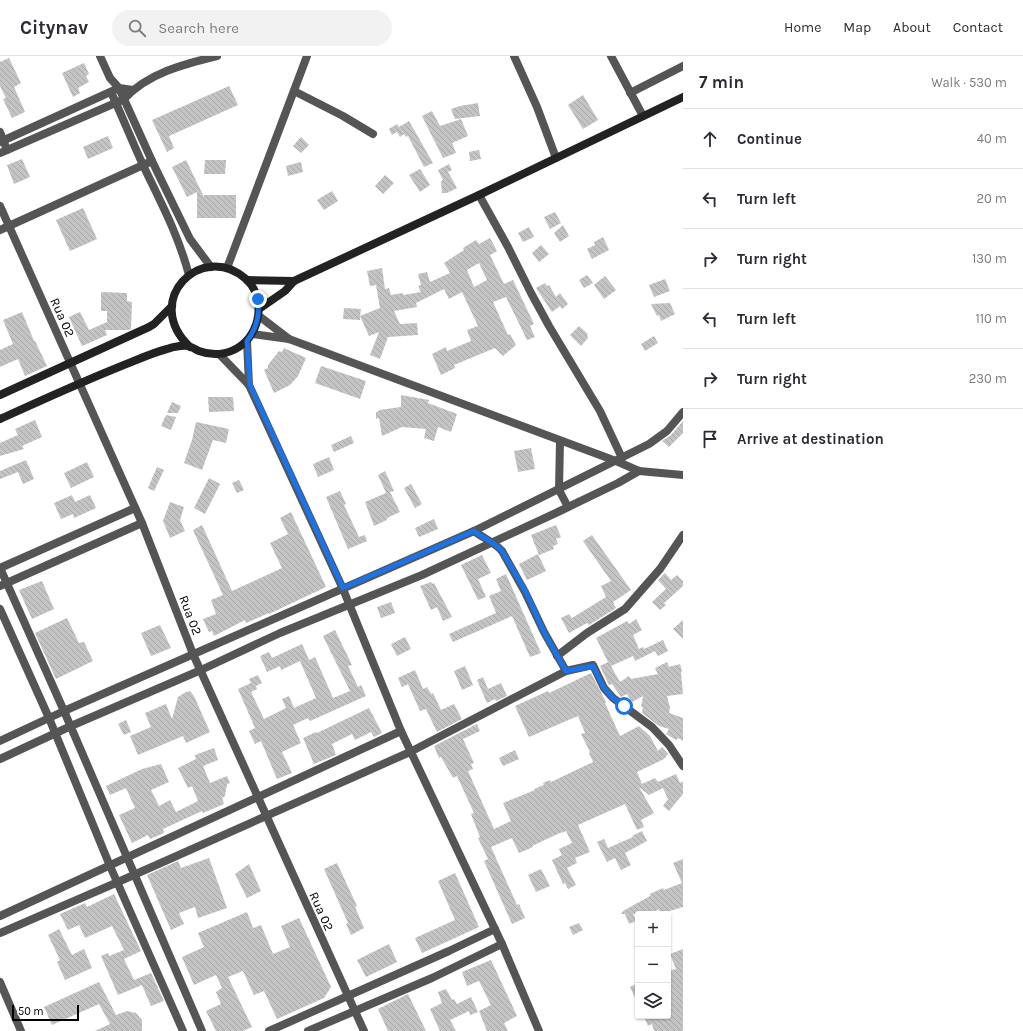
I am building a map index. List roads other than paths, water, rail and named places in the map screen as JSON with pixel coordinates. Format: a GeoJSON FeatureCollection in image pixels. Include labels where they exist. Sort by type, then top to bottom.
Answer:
{"type":"FeatureCollection","features":[{"type":"Feature","properties":{"kind":"main road"},"geometry":{"type":"LineString","coordinates":[[259,312],[285,291],[294,281],[683,97]]}},
{"type":"Feature","properties":{"kind":"main road"},"geometry":{"type":"LineString","coordinates":[[0,419],[79,383],[162,350],[179,346],[190,347],[204,353],[220,354],[239,348],[250,338],[259,312],[258,299],[253,289],[247,280],[238,273],[227,268],[211,267],[200,269],[189,275],[179,286],[173,299],[172,317],[175,329],[190,347]]}},
{"type":"Feature","properties":{"kind":"main road"},"geometry":{"type":"LineString","coordinates":[[247,280],[294,281]]}},
{"type":"Feature","properties":{"kind":"main road"},"geometry":{"type":"LineString","coordinates":[[0,395],[149,327],[172,306]]}},
{"type":"Feature","properties":{"kind":"street"},"geometry":{"type":"LineString","coordinates":[[100,56],[110,78],[111,92],[180,244],[189,275]]}},
{"type":"Feature","properties":{"kind":"street"},"geometry":{"type":"LineString","coordinates":[[133,90],[120,88],[1,138],[4,151],[116,103],[124,99],[133,90],[162,73],[184,64],[217,56]]}},
{"type":"Feature","properties":{"kind":"street"},"geometry":{"type":"LineString","coordinates":[[227,268],[307,56]]}},
{"type":"Feature","properties":{"kind":"street"},"geometry":{"type":"LineString","coordinates":[[514,56],[537,107],[556,158]]}},
{"type":"Feature","properties":{"kind":"street"},"geometry":{"type":"LineString","coordinates":[[611,56],[643,116]]}},
{"type":"Feature","properties":{"kind":"street"},"geometry":{"type":"LineString","coordinates":[[630,93],[683,66]]}},
{"type":"Feature","properties":{"kind":"street"},"geometry":{"type":"LineString","coordinates":[[110,78],[120,88],[152,161],[190,239],[211,267]]}},
{"type":"Feature","properties":{"kind":"street"},"geometry":{"type":"LineString","coordinates":[[294,92],[343,116],[373,134]]}},
{"type":"Feature","properties":{"kind":"street"},"geometry":{"type":"LineString","coordinates":[[0,230],[152,161]]}},
{"type":"Feature","properties":{"kind":"street"},"geometry":{"type":"LineString","coordinates":[[478,195],[508,247],[530,292],[549,326],[600,411],[619,459]]}},
{"type":"Feature","properties":{"kind":"street","name":"Rua 02"},"geometry":{"type":"LineString","coordinates":[[0,206],[142,523],[193,654],[347,997],[364,1031]]}},
{"type":"Feature","properties":{"kind":"street"},"geometry":{"type":"LineString","coordinates":[[259,312],[289,339]]}},
{"type":"Feature","properties":{"kind":"street"},"geometry":{"type":"LineString","coordinates":[[250,385],[250,338],[289,339],[560,441],[619,459],[639,471],[683,475]]}},
{"type":"Feature","properties":{"kind":"street"},"geometry":{"type":"LineString","coordinates":[[220,354],[250,385],[343,588],[410,752],[502,944],[539,1031]]}},
{"type":"Feature","properties":{"kind":"street"},"geometry":{"type":"LineString","coordinates":[[0,740],[474,531],[649,444],[666,431],[683,412]]}},
{"type":"Feature","properties":{"kind":"street"},"geometry":{"type":"LineString","coordinates":[[560,441],[559,490],[568,507]]}},
{"type":"Feature","properties":{"kind":"street"},"geometry":{"type":"LineString","coordinates":[[0,759],[71,726],[201,670],[280,633],[422,575],[568,507],[618,483],[639,471]]}},
{"type":"Feature","properties":{"kind":"street"},"geometry":{"type":"LineString","coordinates":[[135,508],[0,568],[3,585],[71,726],[202,1031]]}},
{"type":"Feature","properties":{"kind":"street"},"geometry":{"type":"LineString","coordinates":[[3,585],[142,523]]}},
{"type":"Feature","properties":{"kind":"street"},"geometry":{"type":"LineString","coordinates":[[474,531],[502,551],[526,592],[557,656],[566,671]]}},
{"type":"Feature","properties":{"kind":"street"},"geometry":{"type":"LineString","coordinates":[[557,656],[587,633],[625,609],[660,568],[683,536]]}},
{"type":"Feature","properties":{"kind":"street"},"geometry":{"type":"LineString","coordinates":[[0,609],[56,733],[110,866],[183,1031]]}},
{"type":"Feature","properties":{"kind":"street"},"geometry":{"type":"LineString","coordinates":[[0,933],[410,752],[566,671],[593,666],[604,688],[613,698],[652,727],[669,745],[683,766]]}},
{"type":"Feature","properties":{"kind":"street"},"geometry":{"type":"LineString","coordinates":[[0,916],[401,731]]}},
{"type":"Feature","properties":{"kind":"street"},"geometry":{"type":"LineString","coordinates":[[269,1031],[495,930]]}},
{"type":"Feature","properties":{"kind":"street"},"geometry":{"type":"LineString","coordinates":[[308,1031],[354,1010],[432,978],[502,944]]}},
{"type":"Feature","properties":{"kind":"street"},"geometry":{"type":"LineString","coordinates":[[0,982],[21,1031]]}}]}
